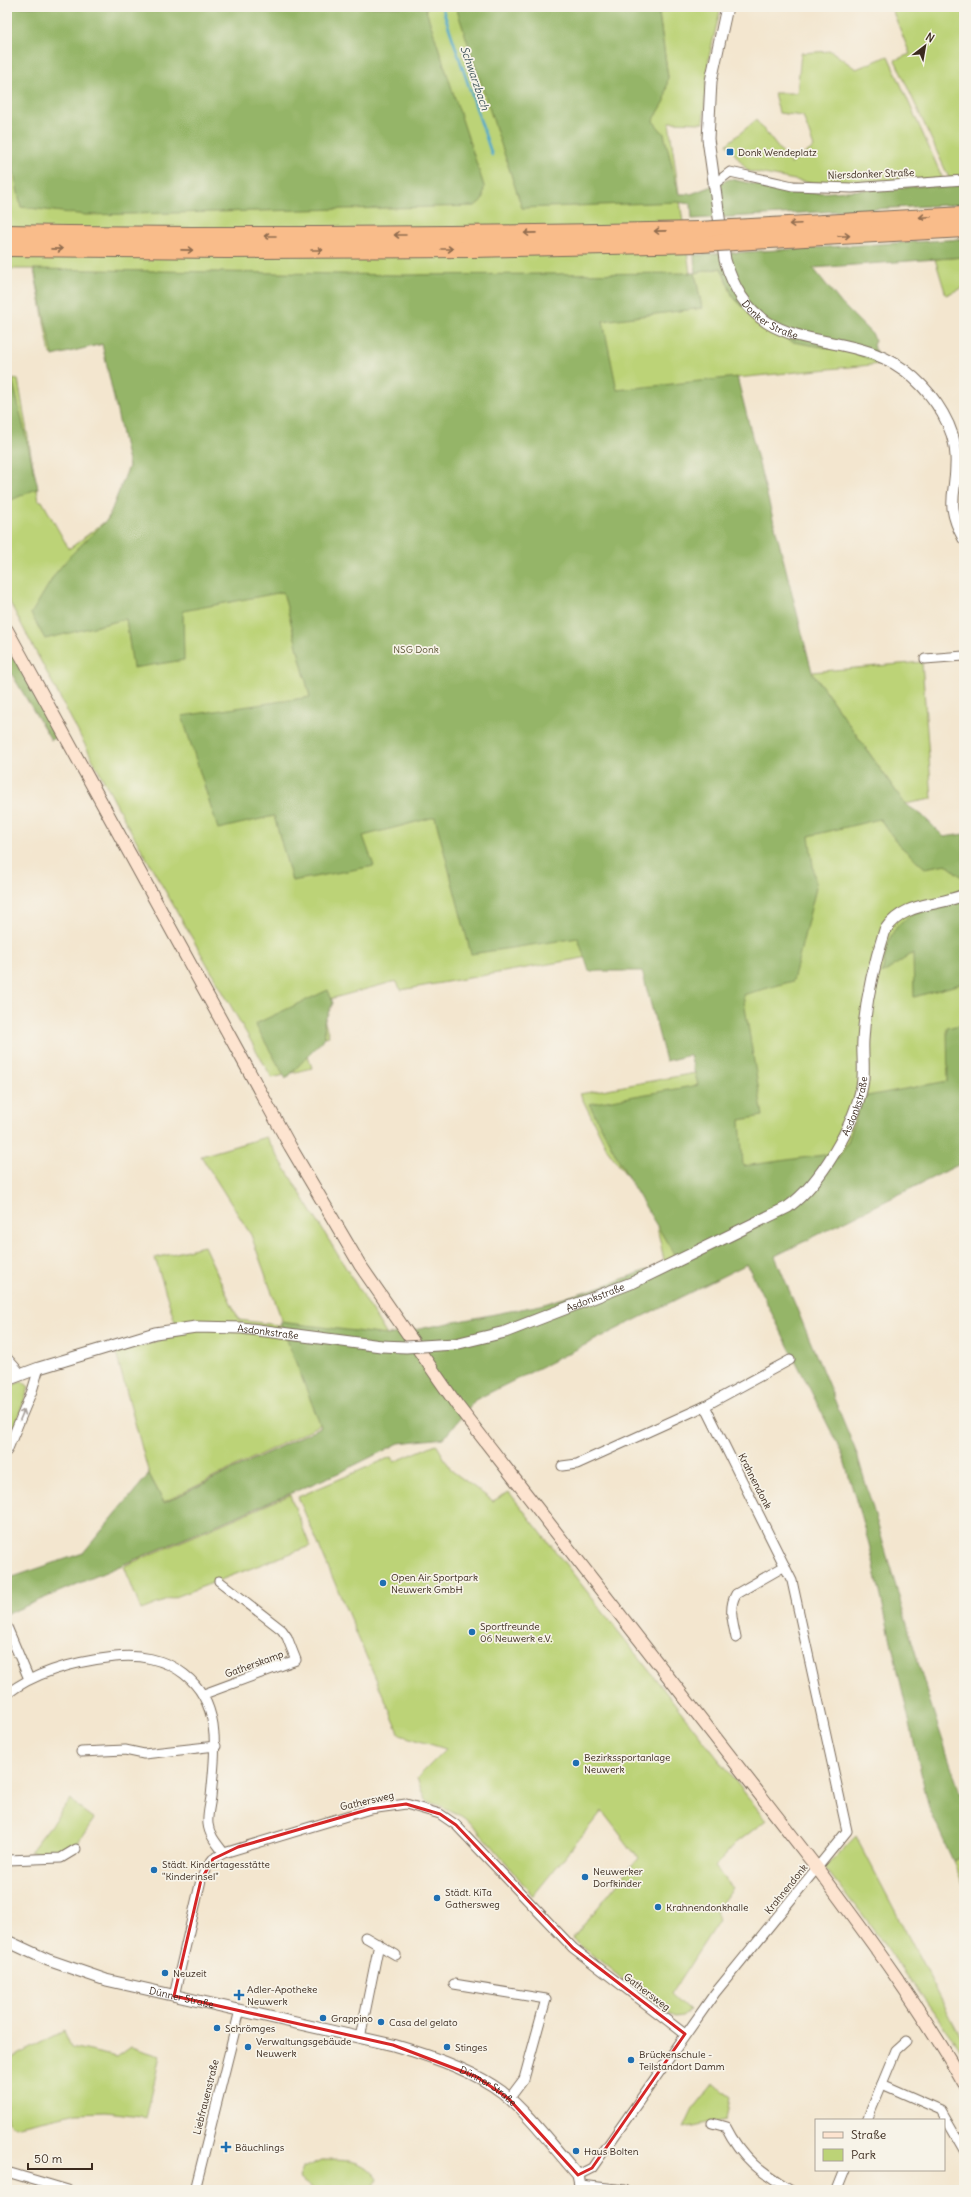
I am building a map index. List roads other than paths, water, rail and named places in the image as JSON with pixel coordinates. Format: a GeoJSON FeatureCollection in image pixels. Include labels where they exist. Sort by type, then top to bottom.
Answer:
{"type":"FeatureCollection","features":[{"type":"Feature","properties":{"kind":"highway"},"geometry":{"type":"LineString","coordinates":[[7,248],[228,250],[465,249],[734,235],[964,215]]}},
{"type":"Feature","properties":{"kind":"highway"},"geometry":{"type":"LineString","coordinates":[[734,235],[964,229]]}},
{"type":"Feature","properties":{"kind":"highway"},"geometry":{"type":"LineString","coordinates":[[7,233],[236,236],[481,234],[700,237]]}},
{"type":"Feature","properties":{"kind":"main road"},"geometry":{"type":"LineString","coordinates":[[7,630],[290,1146],[360,1265],[457,1405],[817,1868],[871,1941],[939,2040],[964,2084]]}},
{"type":"Feature","properties":{"kind":"street","name":"Donker Straße"},"geometry":{"type":"LineString","coordinates":[[727,7],[716,53],[709,107],[708,139],[724,260],[730,279],[741,298],[759,316],[779,330],[802,338],[851,346],[881,356],[914,377],[939,407],[954,441],[956,457],[952,510],[955,522],[964,539]]}},
{"type":"Feature","properties":{"kind":"street","name":"Niersdonker Straße"},"geometry":{"type":"LineString","coordinates":[[713,185],[730,172],[793,186],[837,187],[964,180]]}},
{"type":"Feature","properties":{"kind":"street"},"geometry":{"type":"LineString","coordinates":[[925,659],[964,656]]}},
{"type":"Feature","properties":{"kind":"street","name":"Asdonkstraße"},"geometry":{"type":"LineString","coordinates":[[7,1380],[39,1368],[155,1333],[196,1327],[242,1328],[381,1346],[412,1347],[455,1344],[506,1332],[634,1282],[788,1207],[798,1200],[817,1178],[837,1146],[857,1104],[864,1069],[863,1041],[866,1014],[885,930],[893,919],[903,912],[964,895]]}},
{"type":"Feature","properties":{"kind":"street"},"geometry":{"type":"LineString","coordinates":[[7,1358],[21,1374]]}},
{"type":"Feature","properties":{"kind":"street"},"geometry":{"type":"LineString","coordinates":[[562,1466],[577,1464],[705,1406],[790,1360]]}},
{"type":"Feature","properties":{"kind":"street"},"geometry":{"type":"LineString","coordinates":[[7,1451],[32,1391],[39,1368]]}},
{"type":"Feature","properties":{"kind":"street","name":"Krahnendonk"},"geometry":{"type":"LineString","coordinates":[[580,2183],[715,1993],[847,1831],[796,1601],[785,1566],[705,1406]]}},
{"type":"Feature","properties":{"kind":"street"},"geometry":{"type":"LineString","coordinates":[[736,1638],[731,1611],[731,1601],[736,1594],[785,1566]]}},
{"type":"Feature","properties":{"kind":"street","name":"Gatherskamp"},"geometry":{"type":"LineString","coordinates":[[204,1694],[296,1660],[288,1637],[282,1630],[219,1581]]}},
{"type":"Feature","properties":{"kind":"street"},"geometry":{"type":"LineString","coordinates":[[7,1627],[29,1679]]}},
{"type":"Feature","properties":{"kind":"street"},"geometry":{"type":"LineString","coordinates":[[7,1694],[29,1679],[94,1660],[123,1656],[138,1656],[166,1663],[192,1680],[204,1694],[210,1710],[216,1746],[208,1825],[213,1839],[224,1852]]}},
{"type":"Feature","properties":{"kind":"street"},"geometry":{"type":"LineString","coordinates":[[80,1752],[125,1750],[144,1754],[216,1746]]}},
{"type":"Feature","properties":{"kind":"street","name":"Gathersweg"},"geometry":{"type":"LineString","coordinates":[[174,1996],[201,1880],[206,1868],[213,1859],[224,1852],[370,1809],[406,1804],[426,1808],[440,1814],[456,1825],[573,1948],[685,2034]]}},
{"type":"Feature","properties":{"kind":"street"},"geometry":{"type":"LineString","coordinates":[[7,1860],[61,1858],[76,1849]]}},
{"type":"Feature","properties":{"kind":"street"},"geometry":{"type":"LineString","coordinates":[[365,1937],[396,1955]]}},
{"type":"Feature","properties":{"kind":"street","name":"Dünner Straße"},"geometry":{"type":"LineString","coordinates":[[7,1941],[83,1973],[174,1996],[419,2052],[484,2081],[510,2099],[580,2183]]}},
{"type":"Feature","properties":{"kind":"street"},"geometry":{"type":"LineString","coordinates":[[360,2038],[379,1944]]}},
{"type":"Feature","properties":{"kind":"street"},"geometry":{"type":"LineString","coordinates":[[454,1984],[546,2000],[524,2079],[510,2099]]}},
{"type":"Feature","properties":{"kind":"street","name":"Liebfrauenstraße"},"geometry":{"type":"LineString","coordinates":[[195,2190],[240,2010]]}},
{"type":"Feature","properties":{"kind":"street"},"geometry":{"type":"LineString","coordinates":[[867,2119],[896,2050],[906,2041]]}},
{"type":"Feature","properties":{"kind":"street"},"geometry":{"type":"LineString","coordinates":[[882,2084],[941,2110],[964,2150]]}},
{"type":"Feature","properties":{"kind":"street"},"geometry":{"type":"LineString","coordinates":[[712,2123],[726,2128],[739,2151],[772,2180],[790,2190]]}},
{"type":"Feature","properties":{"kind":"street"},"geometry":{"type":"LineString","coordinates":[[837,2190],[845,2171]]}},
{"type":"Feature","properties":{"kind":"street"},"geometry":{"type":"LineString","coordinates":[[7,2172],[68,2190]]}},
{"type":"Feature","properties":{"kind":"street"},"geometry":{"type":"LineString","coordinates":[[580,2183],[625,2190]]}},
{"type":"Feature","properties":{"kind":"waterway","name":"Schwarzbach"},"geometry":{"type":"LineString","coordinates":[[442,7],[492,155]]}},
{"type":"Feature","properties":{"kind":"place","name":"Donk Wendeplatz"},"geometry":{"type":"Point","coordinates":[730,152]}},
{"type":"Feature","properties":{"kind":"place","name":"Open Air Sportpark Neuwerk GmbH"},"geometry":{"type":"Point","coordinates":[383,1583]}},
{"type":"Feature","properties":{"kind":"place","name":"Sportfreunde 06 Neuwerk e.V."},"geometry":{"type":"Point","coordinates":[472,1632]}},
{"type":"Feature","properties":{"kind":"place","name":"Bezirkssportanlage Neuwerk"},"geometry":{"type":"Point","coordinates":[576,1763]}},
{"type":"Feature","properties":{"kind":"place","name":"Städt. Kindertagesstätte \"Kinderinsel\""},"geometry":{"type":"Point","coordinates":[154,1870]}},
{"type":"Feature","properties":{"kind":"place","name":"Neuwerker Dorfkinder"},"geometry":{"type":"Point","coordinates":[585,1877]}},
{"type":"Feature","properties":{"kind":"place","name":"Städt. KiTa Gathersweg"},"geometry":{"type":"Point","coordinates":[437,1898]}},
{"type":"Feature","properties":{"kind":"place","name":"Krahnendonkhalle"},"geometry":{"type":"Point","coordinates":[658,1907]}},
{"type":"Feature","properties":{"kind":"place","name":"Neuzeit"},"geometry":{"type":"Point","coordinates":[165,1973]}},
{"type":"Feature","properties":{"kind":"place","name":"Adler-Apotheke Neuwerk"},"geometry":{"type":"Point","coordinates":[239,1995]}},
{"type":"Feature","properties":{"kind":"place","name":"Grappino"},"geometry":{"type":"Point","coordinates":[323,2018]}},
{"type":"Feature","properties":{"kind":"place","name":"Casa del gelato"},"geometry":{"type":"Point","coordinates":[381,2022]}},
{"type":"Feature","properties":{"kind":"place","name":"Schrömges"},"geometry":{"type":"Point","coordinates":[217,2028]}},
{"type":"Feature","properties":{"kind":"place","name":"Verwaltungsgebäude Neuwerk"},"geometry":{"type":"Point","coordinates":[248,2047]}},
{"type":"Feature","properties":{"kind":"place","name":"Stinges"},"geometry":{"type":"Point","coordinates":[447,2047]}},
{"type":"Feature","properties":{"kind":"place","name":"Brückenschule - Teilstandort Damm"},"geometry":{"type":"Point","coordinates":[631,2060]}},
{"type":"Feature","properties":{"kind":"place","name":"Bäuchlings"},"geometry":{"type":"Point","coordinates":[226,2147]}},
{"type":"Feature","properties":{"kind":"place","name":"Haus Bolten"},"geometry":{"type":"Point","coordinates":[576,2151]}},
{"type":"Feature","properties":{"kind":"park label","name":"NSG Donk"},"geometry":{"type":"Point","coordinates":[416,649]}}]}
